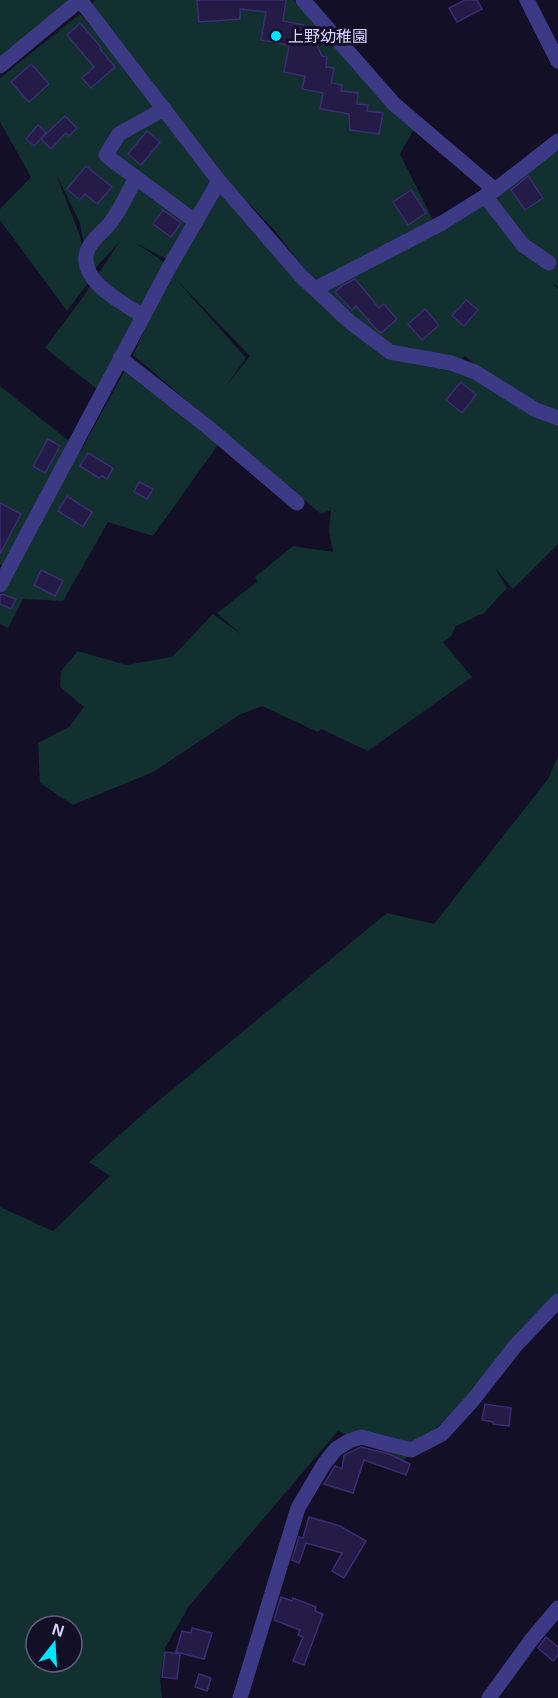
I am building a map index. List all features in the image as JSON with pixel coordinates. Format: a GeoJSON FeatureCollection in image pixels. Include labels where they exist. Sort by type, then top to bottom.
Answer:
{"type":"FeatureCollection","features":[{"type":"Feature","properties":{"kind":"street"},"geometry":{"type":"LineString","coordinates":[[0,66],[80,0],[219,181],[301,276],[350,322],[390,352],[451,363],[475,372],[536,410],[558,418]]}},
{"type":"Feature","properties":{"kind":"street"},"geometry":{"type":"LineString","coordinates":[[303,0],[394,104],[490,193],[523,245],[549,263]]}},
{"type":"Feature","properties":{"kind":"street"},"geometry":{"type":"LineString","coordinates":[[527,0],[558,61]]}},
{"type":"Feature","properties":{"kind":"street"},"geometry":{"type":"LineString","coordinates":[[164,109],[119,134],[106,155],[195,222]]}},
{"type":"Feature","properties":{"kind":"street"},"geometry":{"type":"LineString","coordinates":[[319,287],[442,223],[490,193],[558,141]]}},
{"type":"Feature","properties":{"kind":"street"},"geometry":{"type":"LineString","coordinates":[[136,178],[112,221],[90,245],[85,259],[89,275],[120,302],[143,316]]}},
{"type":"Feature","properties":{"kind":"street"},"geometry":{"type":"LineString","coordinates":[[0,585],[120,358],[219,181]]}},
{"type":"Feature","properties":{"kind":"street"},"geometry":{"type":"LineString","coordinates":[[120,358],[209,428],[297,503]]}},
{"type":"Feature","properties":{"kind":"street"},"geometry":{"type":"LineString","coordinates":[[240,1698],[298,1508],[324,1464],[336,1449],[361,1437],[411,1450],[442,1434],[473,1400],[516,1346],[558,1301]]}},
{"type":"Feature","properties":{"kind":"street"},"geometry":{"type":"LineString","coordinates":[[489,1698],[558,1608]]}},
{"type":"Feature","properties":{"kind":"green space"},"geometry":{"type":"Polygon","coordinates":[[[0,0],[70,0],[0,60],[0,0]]]}},
{"type":"Feature","properties":{"kind":"green space"},"geometry":{"type":"Polygon","coordinates":[[[95,0],[293,0],[415,127],[400,154],[436,226],[501,189],[558,151],[558,287],[551,283],[558,289],[558,544],[513,589],[495,568],[507,588],[484,613],[456,626],[451,636],[443,642],[472,677],[368,751],[321,729],[318,732],[262,706],[239,715],[153,772],[73,805],[40,783],[38,743],[69,727],[84,707],[60,687],[61,671],[78,651],[126,665],[172,657],[213,614],[241,634],[217,613],[258,581],[255,577],[293,546],[333,552],[329,532],[331,510],[321,514],[133,355],[171,273],[168,270],[102,393],[45,348],[83,297],[120,241],[89,275],[80,223],[56,174],[80,236],[89,282],[67,311],[0,220],[0,209],[31,177],[0,122],[0,78],[80,14],[219,181],[218,184],[322,301],[386,354],[447,363],[381,345],[319,287],[275,231],[190,142],[96,15],[92,3],[95,0]],[[209,196],[168,260],[134,242],[170,266],[209,196]],[[173,276],[246,358],[226,386],[250,356],[173,276]],[[465,356],[456,365],[504,395],[508,393],[465,356]]]}},
{"type":"Feature","properties":{"kind":"green space"},"geometry":{"type":"Polygon","coordinates":[[[125,370],[220,442],[153,536],[108,522],[63,601],[23,599],[8,628],[0,624],[0,598],[79,445],[83,447],[125,370]]]}},
{"type":"Feature","properties":{"kind":"green space"},"geometry":{"type":"Polygon","coordinates":[[[0,386],[70,442],[6,568],[0,564],[0,386]]]}},
{"type":"Feature","properties":{"kind":"green space"},"geometry":{"type":"Polygon","coordinates":[[[558,756],[558,1307],[403,1461],[338,1431],[189,1606],[165,1648],[160,1679],[162,1698],[0,1698],[0,1207],[53,1231],[110,1176],[89,1162],[151,1107],[387,913],[434,924],[548,779],[558,756]]]}},
{"type":"Feature","properties":{"kind":"building"},"geometry":{"type":"Polygon","coordinates":[[[197,0],[286,0],[283,21],[304,25],[303,33],[316,43],[322,56],[327,57],[326,67],[334,68],[331,83],[342,85],[341,91],[358,93],[357,104],[368,105],[367,111],[383,113],[379,134],[350,130],[349,114],[320,109],[323,93],[302,89],[305,76],[284,72],[289,45],[261,40],[266,12],[240,9],[240,19],[199,22],[197,0]]]}},
{"type":"Feature","properties":{"kind":"building"},"geometry":{"type":"Polygon","coordinates":[[[465,0],[477,0],[482,9],[457,22],[449,8],[465,0]]]}},
{"type":"Feature","properties":{"kind":"building"},"geometry":{"type":"Polygon","coordinates":[[[80,23],[115,67],[91,88],[82,78],[94,67],[67,35],[80,23]]]}},
{"type":"Feature","properties":{"kind":"building"},"geometry":{"type":"Polygon","coordinates":[[[31,64],[49,84],[29,102],[11,82],[31,64]]]}},
{"type":"Feature","properties":{"kind":"building"},"geometry":{"type":"Polygon","coordinates":[[[65,116],[77,128],[69,136],[66,133],[51,149],[41,139],[65,116]]]}},
{"type":"Feature","properties":{"kind":"building"},"geometry":{"type":"Polygon","coordinates":[[[38,125],[46,133],[34,146],[26,139],[38,125]]]}},
{"type":"Feature","properties":{"kind":"building"},"geometry":{"type":"Polygon","coordinates":[[[147,131],[160,142],[141,165],[128,154],[147,131]]]}},
{"type":"Feature","properties":{"kind":"building"},"geometry":{"type":"Polygon","coordinates":[[[86,166],[112,187],[97,204],[85,194],[80,200],[67,189],[86,166]]]}},
{"type":"Feature","properties":{"kind":"building"},"geometry":{"type":"Polygon","coordinates":[[[528,176],[543,198],[525,210],[511,190],[528,176]]]}},
{"type":"Feature","properties":{"kind":"building"},"geometry":{"type":"Polygon","coordinates":[[[411,190],[426,213],[408,225],[393,202],[411,190]]]}},
{"type":"Feature","properties":{"kind":"building"},"geometry":{"type":"Polygon","coordinates":[[[163,210],[181,223],[171,237],[153,224],[163,210]]]}},
{"type":"Feature","properties":{"kind":"building"},"geometry":{"type":"Polygon","coordinates":[[[355,279],[379,308],[384,304],[397,319],[381,333],[356,306],[352,310],[335,292],[355,279]]]}},
{"type":"Feature","properties":{"kind":"building"},"geometry":{"type":"Polygon","coordinates":[[[466,300],[478,310],[464,326],[452,316],[466,300]]]}},
{"type":"Feature","properties":{"kind":"building"},"geometry":{"type":"Polygon","coordinates":[[[425,309],[439,325],[422,340],[408,324],[425,309]]]}},
{"type":"Feature","properties":{"kind":"building"},"geometry":{"type":"Polygon","coordinates":[[[461,382],[476,395],[462,413],[446,400],[461,382]]]}},
{"type":"Feature","properties":{"kind":"building"},"geometry":{"type":"Polygon","coordinates":[[[48,439],[60,446],[45,473],[33,466],[48,439]]]}},
{"type":"Feature","properties":{"kind":"building"},"geometry":{"type":"Polygon","coordinates":[[[88,453],[113,468],[107,479],[102,476],[99,478],[80,466],[88,453]]]}},
{"type":"Feature","properties":{"kind":"building"},"geometry":{"type":"Polygon","coordinates":[[[139,482],[153,489],[147,499],[134,492],[139,482]]]}},
{"type":"Feature","properties":{"kind":"building"},"geometry":{"type":"Polygon","coordinates":[[[67,496],[92,512],[83,527],[58,511],[67,496]]]}},
{"type":"Feature","properties":{"kind":"building"},"geometry":{"type":"Polygon","coordinates":[[[0,503],[21,514],[0,554],[0,503]]]}},
{"type":"Feature","properties":{"kind":"building"},"geometry":{"type":"Polygon","coordinates":[[[41,570],[63,581],[55,596],[34,585],[41,570]]]}},
{"type":"Feature","properties":{"kind":"building"},"geometry":{"type":"Polygon","coordinates":[[[2,594],[16,599],[11,609],[0,604],[2,594]]]}},
{"type":"Feature","properties":{"kind":"building"},"geometry":{"type":"Polygon","coordinates":[[[485,1404],[511,1408],[509,1426],[482,1420],[485,1404]]]}},
{"type":"Feature","properties":{"kind":"building"},"geometry":{"type":"Polygon","coordinates":[[[361,1447],[389,1454],[410,1464],[406,1475],[364,1460],[353,1493],[324,1484],[335,1466],[342,1469],[344,1455],[361,1447]]]}},
{"type":"Feature","properties":{"kind":"building"},"geometry":{"type":"Polygon","coordinates":[[[309,1517],[340,1526],[366,1541],[344,1578],[332,1571],[342,1553],[306,1543],[299,1563],[292,1560],[299,1537],[303,1538],[309,1517]]]}},
{"type":"Feature","properties":{"kind":"building"},"geometry":{"type":"Polygon","coordinates":[[[281,1597],[292,1601],[293,1598],[316,1607],[315,1611],[323,1614],[304,1665],[293,1661],[303,1637],[298,1635],[300,1630],[274,1620],[281,1597]]]}},
{"type":"Feature","properties":{"kind":"building"},"geometry":{"type":"Polygon","coordinates":[[[192,1628],[212,1633],[204,1659],[176,1652],[182,1631],[191,1633],[192,1628]]]}},
{"type":"Feature","properties":{"kind":"building"},"geometry":{"type":"Polygon","coordinates":[[[546,1637],[558,1647],[558,1655],[553,1661],[538,1648],[546,1637]]]}},
{"type":"Feature","properties":{"kind":"building"},"geometry":{"type":"Polygon","coordinates":[[[165,1652],[180,1654],[177,1679],[162,1677],[165,1652]]]}},
{"type":"Feature","properties":{"kind":"building"},"geometry":{"type":"Polygon","coordinates":[[[199,1674],[211,1678],[207,1691],[195,1687],[199,1674]]]}},
{"type":"Feature","properties":{"kind":"place","name":"上野幼稚園"},"geometry":{"type":"Point","coordinates":[276,36]}}]}
